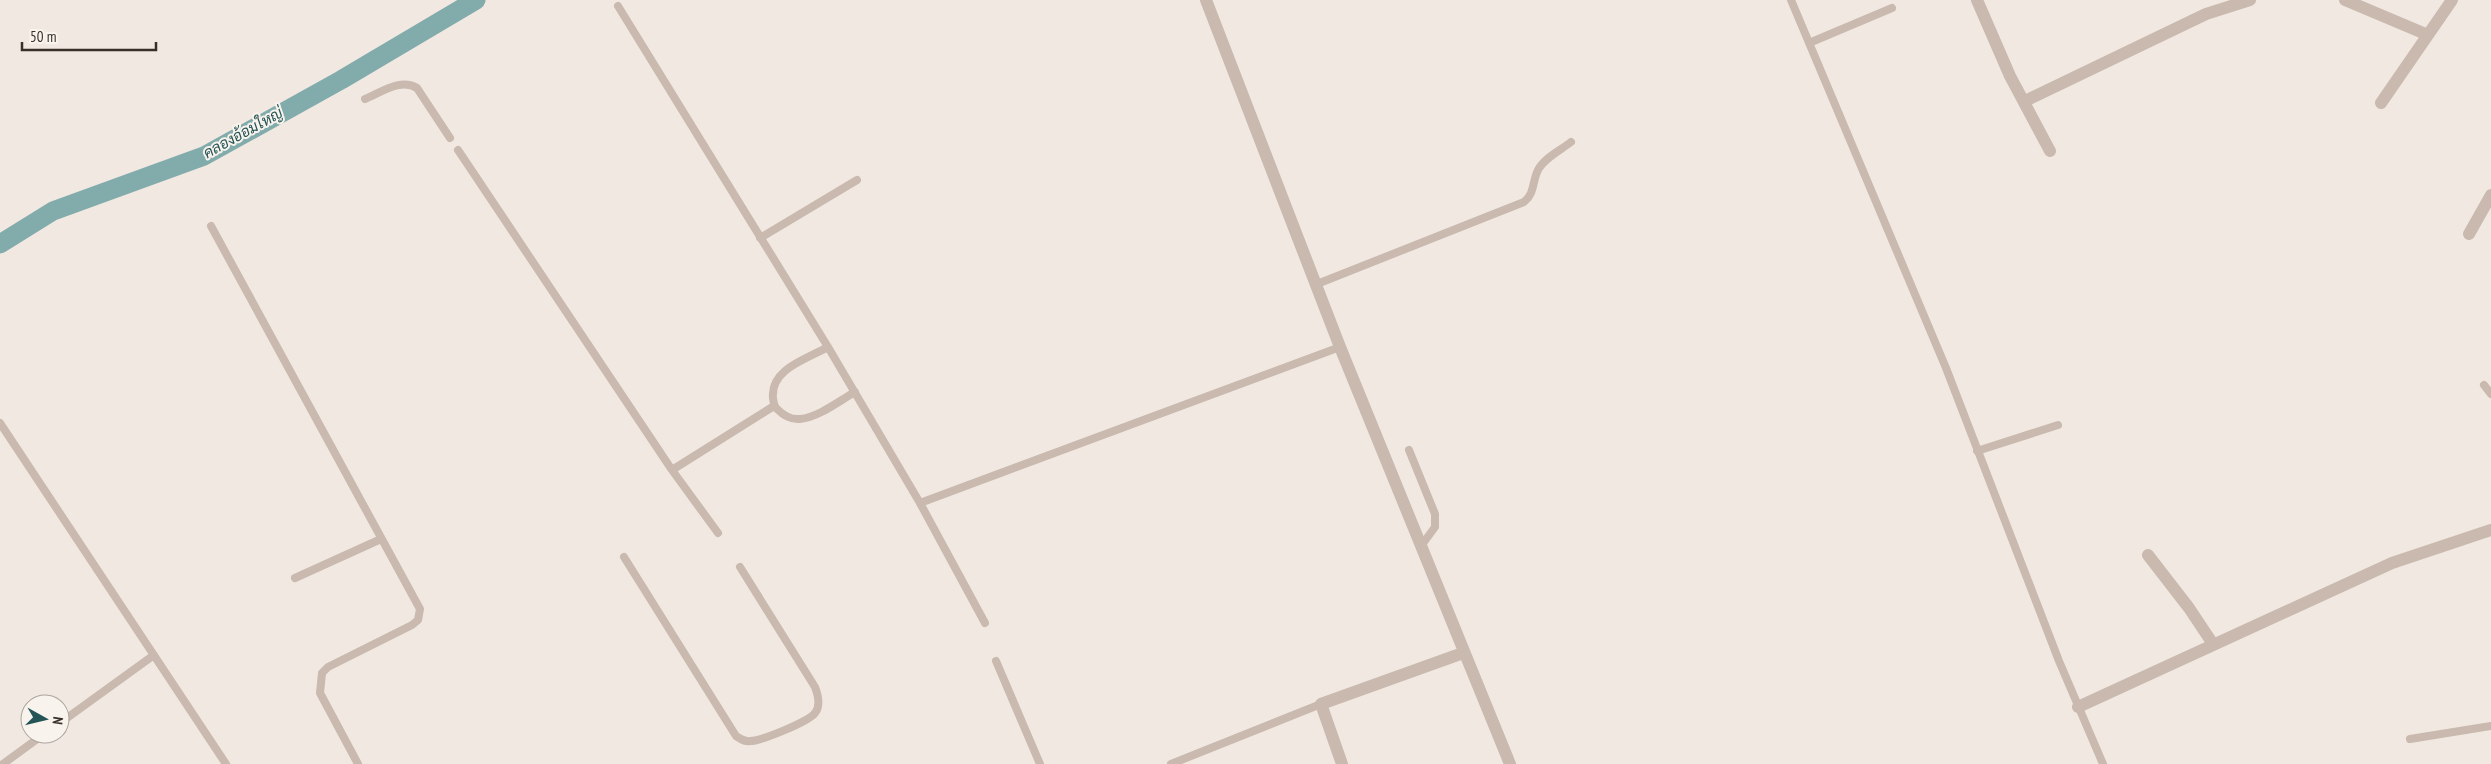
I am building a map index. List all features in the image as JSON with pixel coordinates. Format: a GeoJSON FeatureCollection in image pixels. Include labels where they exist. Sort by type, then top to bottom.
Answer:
{"type":"FeatureCollection","features":[{"type":"Feature","properties":{"kind":"street"},"geometry":{"type":"LineString","coordinates":[[1206,0],[1340,347],[1510,764]]}},
{"type":"Feature","properties":{"kind":"street"},"geometry":{"type":"LineString","coordinates":[[1977,0],[2010,76],[2050,151]]}},
{"type":"Feature","properties":{"kind":"street"},"geometry":{"type":"LineString","coordinates":[[2025,101],[2206,14],[2250,0]]}},
{"type":"Feature","properties":{"kind":"street"},"geometry":{"type":"LineString","coordinates":[[2345,0],[2428,36]]}},
{"type":"Feature","properties":{"kind":"street"},"geometry":{"type":"LineString","coordinates":[[2381,103],[2452,0]]}},
{"type":"Feature","properties":{"kind":"street"},"geometry":{"type":"LineString","coordinates":[[2468,234],[2491,195]]}},
{"type":"Feature","properties":{"kind":"street"},"geometry":{"type":"LineString","coordinates":[[2078,707],[2392,563],[2491,530]]}},
{"type":"Feature","properties":{"kind":"street"},"geometry":{"type":"LineString","coordinates":[[2148,555],[2189,608],[2213,644]]}},
{"type":"Feature","properties":{"kind":"street"},"geometry":{"type":"LineString","coordinates":[[1342,764],[1322,704],[1463,652]]}},
{"type":"Feature","properties":{"kind":"lane"},"geometry":{"type":"LineString","coordinates":[[1791,0],[1946,368],[2078,707],[2103,764]]}},
{"type":"Feature","properties":{"kind":"lane"},"geometry":{"type":"LineString","coordinates":[[618,6],[855,392],[920,503],[985,623]]}},
{"type":"Feature","properties":{"kind":"lane"},"geometry":{"type":"LineString","coordinates":[[1809,43],[1892,8]]}},
{"type":"Feature","properties":{"kind":"lane"},"geometry":{"type":"LineString","coordinates":[[365,99],[397,84],[410,83],[417,88],[450,138]]}},
{"type":"Feature","properties":{"kind":"lane"},"geometry":{"type":"LineString","coordinates":[[1317,284],[1524,202],[1530,197],[1538,170],[1571,142]]}},
{"type":"Feature","properties":{"kind":"lane"},"geometry":{"type":"LineString","coordinates":[[458,150],[672,470],[718,533]]}},
{"type":"Feature","properties":{"kind":"lane"},"geometry":{"type":"LineString","coordinates":[[760,238],[857,180]]}},
{"type":"Feature","properties":{"kind":"lane"},"geometry":{"type":"LineString","coordinates":[[211,226],[420,609],[418,620],[328,667],[322,673],[320,693],[358,764]]}},
{"type":"Feature","properties":{"kind":"lane"},"geometry":{"type":"LineString","coordinates":[[828,347],[785,371],[776,380],[773,393],[774,406],[784,416],[798,420],[810,417],[855,392]]}},
{"type":"Feature","properties":{"kind":"lane"},"geometry":{"type":"LineString","coordinates":[[920,503],[1340,347]]}},
{"type":"Feature","properties":{"kind":"lane"},"geometry":{"type":"LineString","coordinates":[[2484,385],[2491,394]]}},
{"type":"Feature","properties":{"kind":"lane"},"geometry":{"type":"LineString","coordinates":[[672,470],[774,406]]}},
{"type":"Feature","properties":{"kind":"lane"},"geometry":{"type":"LineString","coordinates":[[0,423],[226,764]]}},
{"type":"Feature","properties":{"kind":"lane"},"geometry":{"type":"LineString","coordinates":[[1977,451],[2058,425]]}},
{"type":"Feature","properties":{"kind":"lane"},"geometry":{"type":"LineString","coordinates":[[1409,450],[1435,514],[1435,527],[1421,546]]}},
{"type":"Feature","properties":{"kind":"lane"},"geometry":{"type":"LineString","coordinates":[[295,578],[381,538]]}},
{"type":"Feature","properties":{"kind":"lane"},"geometry":{"type":"LineString","coordinates":[[624,557],[736,736],[744,741],[753,742],[804,722],[815,713],[819,698],[815,687],[740,567]]}},
{"type":"Feature","properties":{"kind":"lane"},"geometry":{"type":"LineString","coordinates":[[70,716],[154,655]]}},
{"type":"Feature","properties":{"kind":"lane"},"geometry":{"type":"LineString","coordinates":[[996,661],[1040,764]]}},
{"type":"Feature","properties":{"kind":"lane"},"geometry":{"type":"LineString","coordinates":[[1171,764],[1322,704]]}},
{"type":"Feature","properties":{"kind":"lane"},"geometry":{"type":"LineString","coordinates":[[2410,739],[2491,726]]}},
{"type":"Feature","properties":{"kind":"lane"},"geometry":{"type":"LineString","coordinates":[[3,764],[30,744]]}},
{"type":"Feature","properties":{"kind":"waterway","name":"คลองอ้อมใหญ่"},"geometry":{"type":"LineString","coordinates":[[0,244],[53,211],[204,156],[341,80],[476,0]]}}]}
